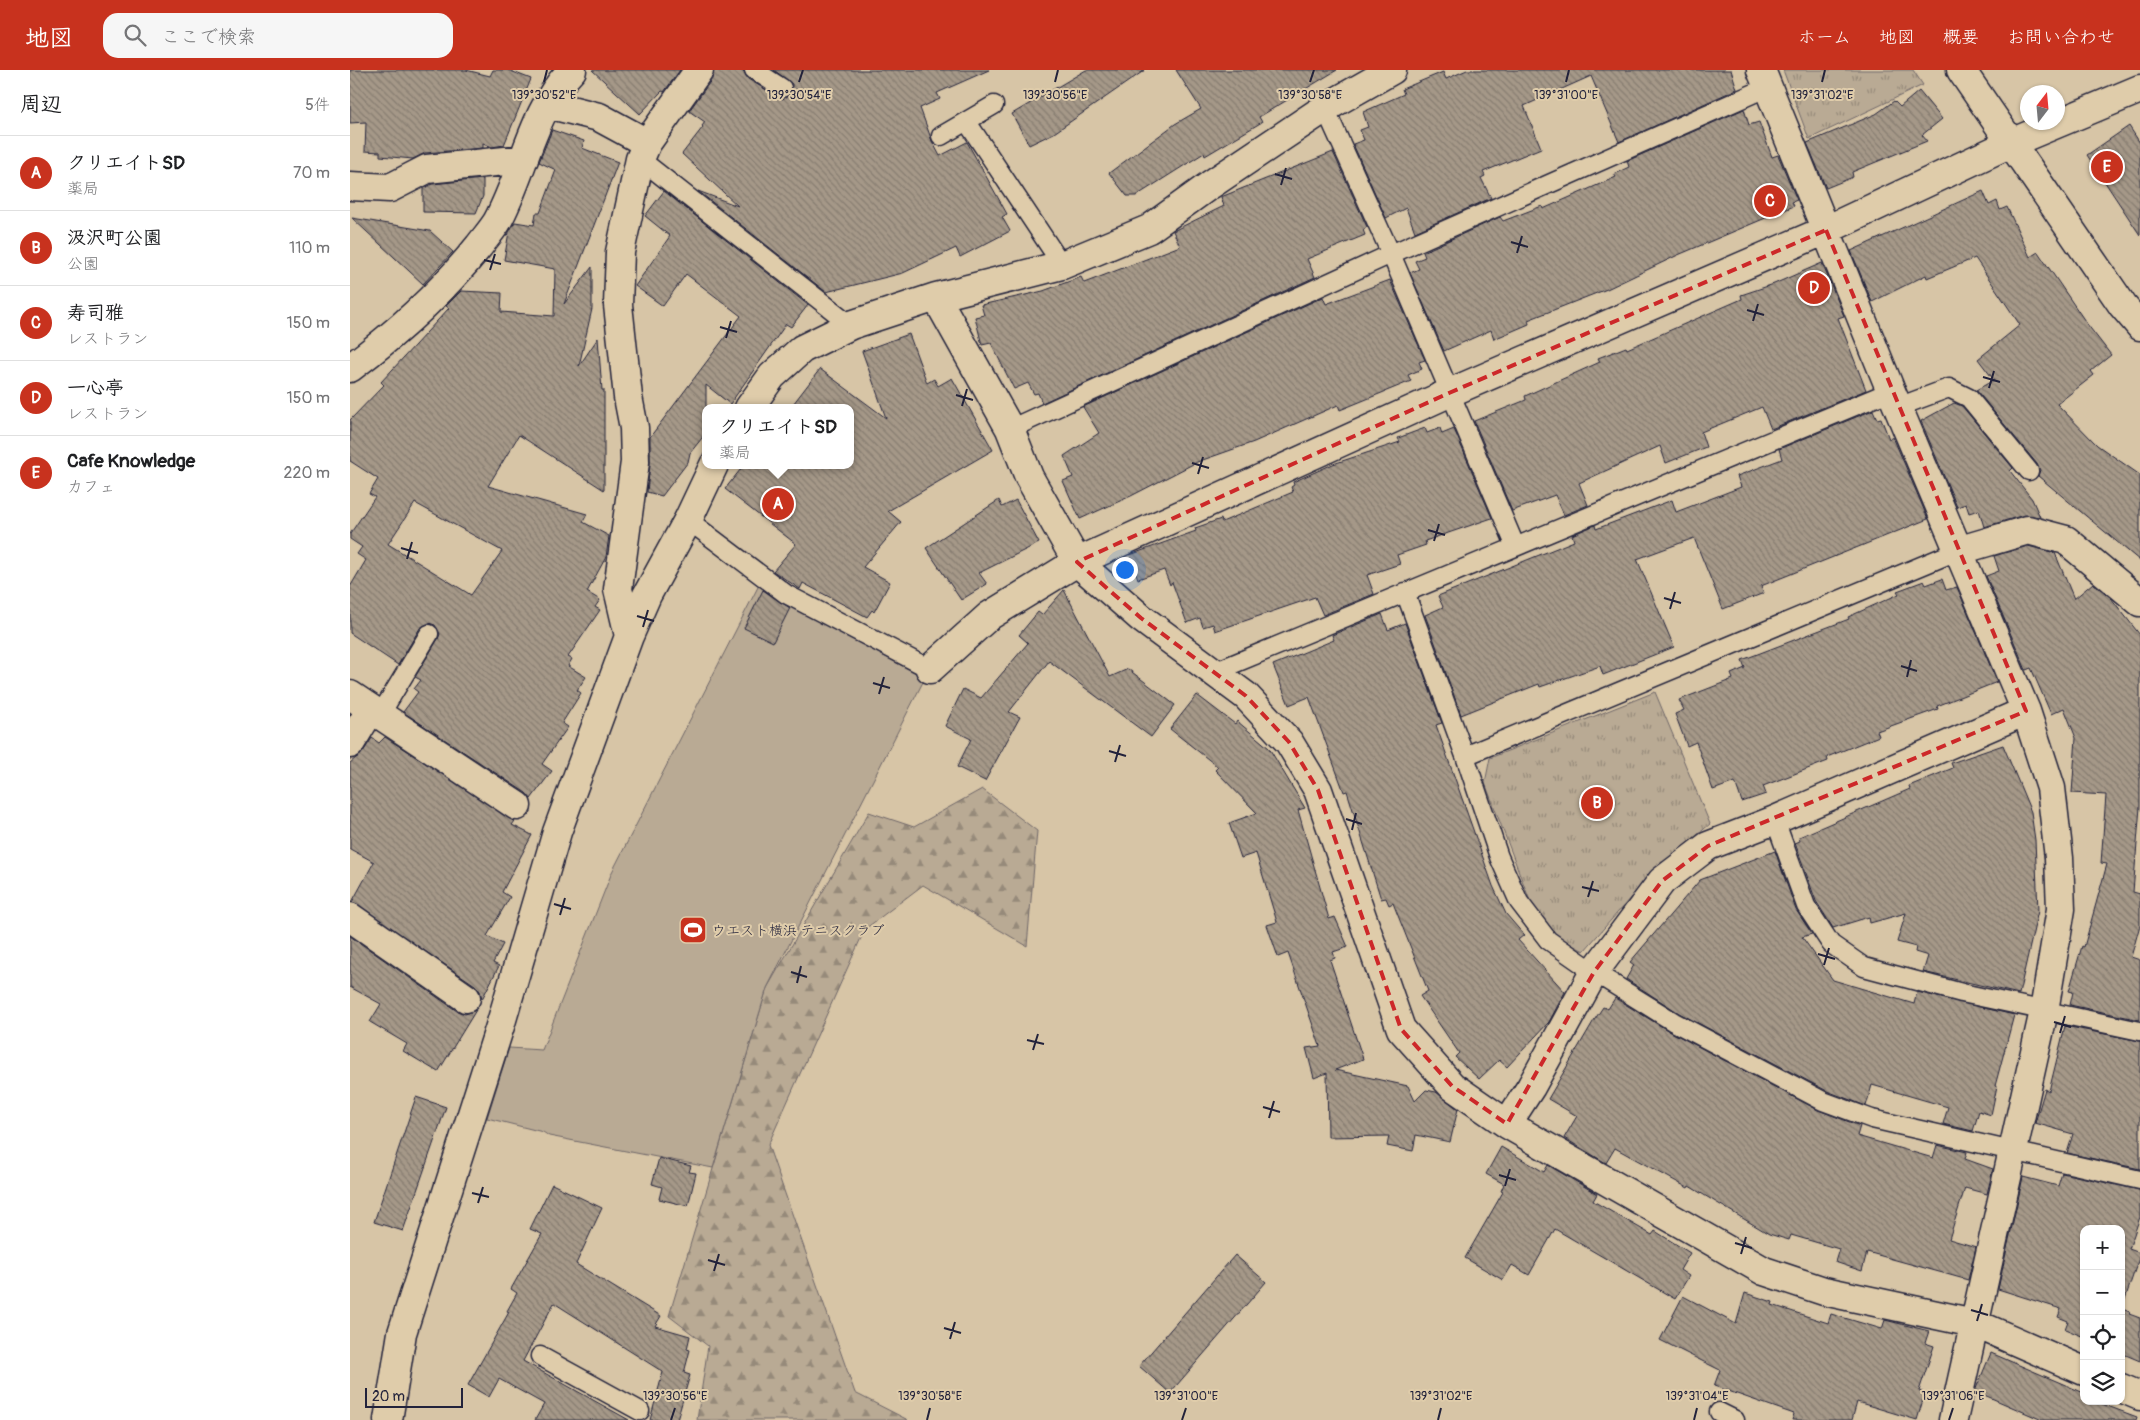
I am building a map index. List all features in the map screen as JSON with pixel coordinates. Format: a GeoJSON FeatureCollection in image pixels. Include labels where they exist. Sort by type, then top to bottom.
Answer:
{"type":"FeatureCollection","features":[{"type":"Feature","properties":{"kind":"street"},"geometry":{"type":"LineString","coordinates":[[350,368],[412,316],[465,263],[497,222],[547,104],[558,85],[572,70]]}},
{"type":"Feature","properties":{"kind":"street"},"geometry":{"type":"LineString","coordinates":[[629,636],[618,589],[635,462],[634,428],[628,397],[618,305],[620,252],[643,151],[699,70]]}},
{"type":"Feature","properties":{"kind":"street"},"geometry":{"type":"LineString","coordinates":[[752,404],[772,376],[802,348],[851,325],[936,297],[1062,265],[1149,229],[1210,185],[1325,108],[1392,70]]}},
{"type":"Feature","properties":{"kind":"street"},"geometry":{"type":"LineString","coordinates":[[1961,70],[2013,142],[2123,306],[2140,326]]}},
{"type":"Feature","properties":{"kind":"street"},"geometry":{"type":"LineString","coordinates":[[1764,78],[1894,399],[2026,711],[2051,788],[2059,858],[2061,909],[2044,1011],[1952,1420]]}},
{"type":"Feature","properties":{"kind":"street"},"geometry":{"type":"LineString","coordinates":[[930,669],[988,616],[1077,562],[1449,393],[1826,230],[2013,142],[2140,89]]}},
{"type":"Feature","properties":{"kind":"street"},"geometry":{"type":"LineString","coordinates":[[547,104],[599,117],[643,151]]}},
{"type":"Feature","properties":{"kind":"street"},"geometry":{"type":"LineString","coordinates":[[350,186],[390,188],[427,169],[524,159]]}},
{"type":"Feature","properties":{"kind":"street"},"geometry":{"type":"LineString","coordinates":[[936,297],[1010,428],[1029,477],[1077,562],[1141,618],[1246,696],[1289,742],[1318,790],[1401,1029],[1452,1086],[1507,1124],[1764,1271],[1824,1291],[1974,1323],[2080,1369]]}},
{"type":"Feature","properties":{"kind":"street"},"geometry":{"type":"LineString","coordinates":[[388,1420],[402,1333],[501,1023],[557,832],[629,636],[647,595],[688,520],[712,469]]}},
{"type":"Feature","properties":{"kind":"street"},"geometry":{"type":"LineString","coordinates":[[1957,551],[2028,530],[2066,540],[2140,602]]}},
{"type":"Feature","properties":{"kind":"street"},"geometry":{"type":"LineString","coordinates":[[350,744],[367,706],[517,806]]}},
{"type":"Feature","properties":{"kind":"street"},"geometry":{"type":"LineString","coordinates":[[1507,1124],[1532,1087],[1594,972],[1662,880],[1708,846],[1775,820],[2026,711]]}},
{"type":"Feature","properties":{"kind":"street"},"geometry":{"type":"LineString","coordinates":[[350,917],[466,998]]}},
{"type":"Feature","properties":{"kind":"street"},"geometry":{"type":"LineString","coordinates":[[2125,1390],[2140,1396]]}},
{"type":"Feature","properties":{"kind":"lane"},"geometry":{"type":"LineString","coordinates":[[754,70],[782,88]]}},
{"type":"Feature","properties":{"kind":"lane"},"geometry":{"type":"LineString","coordinates":[[1010,428],[1391,254],[1764,78]]}},
{"type":"Feature","properties":{"kind":"lane"},"geometry":{"type":"LineString","coordinates":[[942,136],[994,105]]}},
{"type":"Feature","properties":{"kind":"lane"},"geometry":{"type":"LineString","coordinates":[[1325,108],[1391,254],[1515,545]]}},
{"type":"Feature","properties":{"kind":"lane"},"geometry":{"type":"LineString","coordinates":[[967,122],[1062,265]]}},
{"type":"Feature","properties":{"kind":"lane"},"geometry":{"type":"LineString","coordinates":[[643,151],[851,325]]}},
{"type":"Feature","properties":{"kind":"lane"},"geometry":{"type":"LineString","coordinates":[[1214,672],[1515,545],[1894,399],[1949,388],[1969,398],[2029,471]]}},
{"type":"Feature","properties":{"kind":"lane"},"geometry":{"type":"LineString","coordinates":[[688,520],[786,594],[930,669]]}},
{"type":"Feature","properties":{"kind":"lane"},"geometry":{"type":"LineString","coordinates":[[1466,756],[1957,551]]}},
{"type":"Feature","properties":{"kind":"lane"},"geometry":{"type":"LineString","coordinates":[[1405,592],[1466,756],[1499,857],[1519,902],[1548,940],[1594,972],[1674,1022],[1823,1102],[1872,1119],[2140,1180]]}},
{"type":"Feature","properties":{"kind":"lane"},"geometry":{"type":"LineString","coordinates":[[367,706],[429,634]]}},
{"type":"Feature","properties":{"kind":"lane"},"geometry":{"type":"LineString","coordinates":[[1775,820],[1806,906],[1831,944],[1864,967],[2044,1011],[2140,1032]]}},
{"type":"Feature","properties":{"kind":"lane"},"geometry":{"type":"LineString","coordinates":[[540,1356],[640,1411]]}},
{"type":"Feature","properties":{"kind":"highlighted area"},"geometry":{"type":"Polygon","coordinates":[[[1826,230],[2026,711],[1708,846],[1662,881],[1594,972],[1507,1124],[1452,1086],[1401,1029],[1318,790],[1289,742],[1246,696],[1141,618],[1077,562],[1449,393],[1826,230]]]}},
{"type":"Feature","properties":{"kind":"green space"},"geometry":{"type":"Polygon","coordinates":[[[1783,70],[1913,70],[1923,85],[1809,139],[1783,70]]]}},
{"type":"Feature","properties":{"kind":"green space","name":"ウエスト横浜 テニスクラブ"},"geometry":{"type":"Polygon","coordinates":[[[759,585],[797,610],[925,678],[767,988],[713,1168],[549,1136],[543,1132],[487,1118],[509,1048],[542,1050],[612,872],[759,585]]]}},
{"type":"Feature","properties":{"kind":"green space"},"geometry":{"type":"Polygon","coordinates":[[[1655,692],[1710,824],[1652,873],[1584,951],[1554,936],[1532,906],[1485,783],[1490,758],[1655,692]]]}},
{"type":"Feature","properties":{"kind":"green space"},"geometry":{"type":"Polygon","coordinates":[[[982,789],[1037,831],[1027,946],[923,885],[865,929],[768,1145],[855,1393],[908,1420],[697,1420],[708,1346],[669,1316],[767,988],[869,812],[914,827],[982,789]]]}},
{"type":"Feature","properties":{"kind":"building"},"geometry":{"type":"Polygon","coordinates":[[[350,70],[466,70],[490,76],[493,70],[508,70],[531,79],[504,145],[492,147],[483,143],[483,148],[425,153],[413,159],[380,156],[380,152],[365,151],[366,122],[350,123],[350,70]]]}},
{"type":"Feature","properties":{"kind":"building"},"geometry":{"type":"Polygon","coordinates":[[[592,70],[680,70],[664,92],[662,91],[640,114],[592,70]]]}},
{"type":"Feature","properties":{"kind":"building"},"geometry":{"type":"Polygon","coordinates":[[[714,70],[743,70],[748,79],[782,99],[791,94],[792,84],[774,70],[989,70],[937,93],[940,99],[920,108],[932,141],[940,156],[967,142],[1007,214],[1002,217],[1010,231],[960,257],[956,248],[903,273],[826,292],[698,191],[738,206],[682,154],[705,122],[689,111],[712,79],[714,70]]]}},
{"type":"Feature","properties":{"kind":"building"},"geometry":{"type":"Polygon","coordinates":[[[1086,70],[1145,70],[1054,133],[1029,145],[1012,114],[1086,70]]]}},
{"type":"Feature","properties":{"kind":"building"},"geometry":{"type":"Polygon","coordinates":[[[1176,70],[1337,70],[1259,117],[1262,122],[1205,156],[1204,153],[1136,196],[1127,196],[1109,173],[1175,124],[1201,109],[1176,70]]]}},
{"type":"Feature","properties":{"kind":"building"},"geometry":{"type":"Polygon","coordinates":[[[1467,70],[1731,70],[1737,89],[1619,142],[1591,76],[1524,106],[1541,148],[1483,172],[1485,176],[1481,178],[1491,198],[1415,232],[1406,208],[1386,218],[1353,144],[1364,140],[1360,130],[1368,127],[1363,112],[1404,94],[1402,89],[1443,72],[1446,79],[1467,70]]]}},
{"type":"Feature","properties":{"kind":"building"},"geometry":{"type":"Polygon","coordinates":[[[1919,91],[1942,119],[1922,135],[1927,141],[1852,172],[1853,177],[1826,188],[1807,143],[1876,114],[1894,101],[1900,107],[1919,91]]]}},
{"type":"Feature","properties":{"kind":"building"},"geometry":{"type":"Polygon","coordinates":[[[1744,109],[1749,125],[1759,122],[1772,157],[1778,155],[1797,200],[1792,202],[1794,206],[1678,255],[1607,289],[1528,320],[1529,324],[1494,339],[1491,330],[1444,351],[1410,273],[1419,269],[1415,261],[1425,257],[1423,252],[1500,217],[1503,221],[1542,206],[1543,209],[1616,177],[1614,174],[1629,167],[1627,161],[1744,109]]]}},
{"type":"Feature","properties":{"kind":"building"},"geometry":{"type":"Polygon","coordinates":[[[2129,126],[2140,143],[2140,235],[2087,155],[2129,126]]]}},
{"type":"Feature","properties":{"kind":"building"},"geometry":{"type":"Polygon","coordinates":[[[552,130],[584,141],[582,148],[618,162],[564,304],[592,267],[592,309],[579,366],[598,338],[602,390],[604,390],[604,490],[519,435],[488,486],[587,514],[583,522],[609,536],[606,557],[587,592],[600,600],[595,607],[600,610],[568,657],[572,659],[568,666],[586,677],[577,690],[581,693],[562,723],[568,727],[542,764],[552,771],[531,799],[526,793],[403,712],[418,692],[414,689],[421,680],[415,677],[440,634],[435,625],[429,623],[420,628],[398,665],[350,633],[350,587],[366,560],[357,554],[362,547],[350,539],[350,534],[375,497],[369,494],[378,479],[350,461],[350,420],[384,385],[381,382],[449,308],[446,306],[461,291],[502,293],[501,312],[554,316],[555,269],[504,260],[509,232],[515,222],[534,225],[536,213],[540,213],[556,170],[539,162],[552,130]],[[415,503],[388,544],[471,595],[502,551],[415,503]]]}},
{"type":"Feature","properties":{"kind":"building"},"geometry":{"type":"Polygon","coordinates":[[[1333,152],[1367,227],[1363,230],[1365,235],[1307,259],[1315,277],[1042,403],[1038,393],[1034,394],[1028,383],[1014,389],[991,343],[982,345],[975,317],[984,315],[981,305],[1043,291],[1081,277],[1084,283],[1180,246],[1173,231],[1224,206],[1221,197],[1333,152]]]}},
{"type":"Feature","properties":{"kind":"building"},"geometry":{"type":"Polygon","coordinates":[[[483,179],[483,196],[476,213],[423,212],[423,189],[432,184],[483,179]]]}},
{"type":"Feature","properties":{"kind":"building"},"geometry":{"type":"Polygon","coordinates":[[[664,191],[808,305],[791,327],[786,324],[730,404],[706,385],[706,404],[702,404],[702,438],[690,453],[688,462],[662,496],[647,492],[650,437],[741,316],[686,274],[663,306],[635,286],[670,236],[645,216],[664,191]]]}},
{"type":"Feature","properties":{"kind":"building"},"geometry":{"type":"Polygon","coordinates":[[[1983,191],[1989,205],[1997,201],[2000,210],[2007,207],[2030,257],[2038,252],[2087,324],[2111,355],[2091,371],[2094,375],[2057,404],[2097,445],[2140,475],[2140,561],[2038,476],[2040,470],[2037,464],[1976,390],[1994,380],[1978,359],[2020,325],[1975,258],[1927,278],[1926,275],[1872,302],[1851,251],[1983,191]]]}},
{"type":"Feature","properties":{"kind":"building"},"geometry":{"type":"Polygon","coordinates":[[[352,218],[430,231],[453,252],[423,284],[352,218]]]}},
{"type":"Feature","properties":{"kind":"building"},"geometry":{"type":"Polygon","coordinates":[[[1822,263],[1844,316],[1838,318],[1866,390],[1771,429],[1762,407],[1701,432],[1706,447],[1666,463],[1660,446],[1579,483],[1588,505],[1564,515],[1555,495],[1512,511],[1474,421],[1526,400],[1525,396],[1600,362],[1598,358],[1626,347],[1627,349],[1742,299],[1741,295],[1774,284],[1822,263]]]}},
{"type":"Feature","properties":{"kind":"building"},"geometry":{"type":"Polygon","coordinates":[[[1390,280],[1425,360],[1419,362],[1422,369],[1408,375],[1411,381],[1340,410],[1338,405],[1254,442],[1197,462],[1131,496],[1080,519],[1063,481],[1073,477],[1064,456],[1099,433],[1083,407],[1323,297],[1326,304],[1390,280]]]}},
{"type":"Feature","properties":{"kind":"building"},"geometry":{"type":"Polygon","coordinates":[[[909,334],[927,383],[934,379],[938,386],[952,378],[993,450],[888,511],[901,522],[863,567],[890,582],[874,612],[872,610],[867,617],[803,583],[800,589],[773,571],[796,544],[725,489],[741,469],[854,469],[854,404],[793,404],[820,369],[886,418],[862,351],[909,334]]]}},
{"type":"Feature","properties":{"kind":"building"},"geometry":{"type":"Polygon","coordinates":[[[1954,403],[1962,406],[2013,468],[2010,471],[2032,499],[2040,517],[2024,515],[1984,527],[1979,510],[1969,513],[1966,504],[1957,507],[1921,421],[1954,403]]]}},
{"type":"Feature","properties":{"kind":"building"},"geometry":{"type":"Polygon","coordinates":[[[1873,410],[1877,419],[1881,418],[1889,439],[1893,437],[1928,519],[1761,586],[1764,593],[1723,609],[1694,538],[1637,559],[1674,647],[1603,675],[1600,666],[1540,687],[1539,684],[1461,715],[1425,615],[1443,607],[1438,596],[1574,541],[1572,535],[1595,525],[1596,529],[1672,500],[1676,512],[1741,487],[1737,476],[1782,459],[1779,449],[1873,410]]]}},
{"type":"Feature","properties":{"kind":"building"},"geometry":{"type":"Polygon","coordinates":[[[1425,428],[1427,433],[1440,428],[1442,434],[1454,429],[1492,518],[1425,541],[1426,545],[1397,555],[1400,564],[1367,575],[1374,594],[1323,615],[1315,597],[1215,631],[1213,624],[1203,627],[1200,618],[1187,623],[1172,582],[1170,585],[1164,570],[1138,579],[1130,555],[1196,531],[1195,528],[1221,519],[1222,522],[1293,492],[1291,487],[1294,485],[1293,482],[1333,464],[1400,442],[1398,438],[1425,428]]]}},
{"type":"Feature","properties":{"kind":"building"},"geometry":{"type":"Polygon","coordinates":[[[999,500],[1002,507],[1016,500],[1039,543],[979,573],[987,584],[961,600],[926,548],[999,500]]]}},
{"type":"Feature","properties":{"kind":"building"},"geometry":{"type":"Polygon","coordinates":[[[2028,546],[2055,553],[2074,599],[2093,583],[2111,598],[2140,635],[2140,807],[2133,892],[2140,894],[2140,925],[2131,957],[2140,960],[2140,1020],[2070,1005],[2073,992],[2069,991],[2082,946],[2084,947],[2107,864],[2101,863],[2106,795],[2072,793],[2076,738],[2064,708],[2051,714],[2031,668],[2026,670],[1986,576],[1999,571],[1994,556],[2028,546]]]}},
{"type":"Feature","properties":{"kind":"building"},"geometry":{"type":"Polygon","coordinates":[[[1942,579],[1946,590],[1957,587],[1997,682],[1937,706],[1938,709],[1877,731],[1879,736],[1827,757],[1828,761],[1763,786],[1766,794],[1742,802],[1735,782],[1713,790],[1696,742],[1687,746],[1675,714],[1684,710],[1679,700],[1733,679],[1731,674],[1745,668],[1742,660],[1849,619],[1848,617],[1899,594],[1897,591],[1924,581],[1926,585],[1942,579]]]}},
{"type":"Feature","properties":{"kind":"building"},"geometry":{"type":"Polygon","coordinates":[[[763,590],[790,608],[773,642],[744,628],[763,590]]]}},
{"type":"Feature","properties":{"kind":"building"},"geometry":{"type":"Polygon","coordinates":[[[1064,590],[1110,677],[1128,669],[1175,705],[1151,737],[1049,661],[1009,712],[1020,717],[985,781],[957,767],[971,739],[945,726],[963,689],[981,698],[1028,643],[1019,635],[1038,612],[1042,615],[1064,590]]]}},
{"type":"Feature","properties":{"kind":"building"},"geometry":{"type":"Polygon","coordinates":[[[1382,614],[1388,630],[1405,623],[1442,723],[1436,725],[1493,886],[1506,914],[1524,935],[1518,940],[1565,992],[1549,1022],[1507,1067],[1499,1060],[1479,1079],[1455,1057],[1459,1053],[1420,996],[1428,991],[1393,903],[1389,905],[1386,898],[1381,899],[1347,791],[1344,792],[1309,697],[1289,705],[1273,665],[1334,640],[1332,635],[1382,614]]]}},
{"type":"Feature","properties":{"kind":"building"},"geometry":{"type":"Polygon","coordinates":[[[1197,695],[1235,724],[1237,721],[1269,748],[1305,808],[1298,810],[1329,919],[1335,917],[1348,947],[1333,952],[1335,958],[1330,960],[1363,1059],[1335,1070],[1408,1086],[1415,1101],[1426,1090],[1436,1092],[1458,1109],[1450,1142],[1416,1135],[1413,1151],[1387,1146],[1389,1136],[1328,1137],[1327,1073],[1314,1078],[1306,1048],[1320,1046],[1288,953],[1278,957],[1267,925],[1277,922],[1256,853],[1241,858],[1229,823],[1257,813],[1215,770],[1218,767],[1170,729],[1197,695]]]}},
{"type":"Feature","properties":{"kind":"building"},"geometry":{"type":"Polygon","coordinates":[[[385,737],[515,821],[512,825],[532,835],[502,892],[510,897],[487,936],[503,944],[493,963],[499,966],[482,999],[480,991],[475,985],[352,902],[374,862],[350,849],[350,763],[363,752],[372,738],[379,743],[385,737]]]}},
{"type":"Feature","properties":{"kind":"building"},"geometry":{"type":"Polygon","coordinates":[[[2003,745],[2031,812],[2035,840],[2038,911],[2019,994],[1923,972],[1928,956],[1915,952],[1916,947],[1897,942],[1906,913],[1870,923],[1869,917],[1833,928],[1816,901],[1795,843],[1800,841],[1799,837],[1910,789],[1909,786],[1953,768],[1951,763],[2003,745]]]}},
{"type":"Feature","properties":{"kind":"building"},"geometry":{"type":"Polygon","coordinates":[[[1775,851],[1796,910],[1812,934],[1802,937],[1833,980],[1914,1004],[1917,992],[2014,1015],[1995,1086],[1997,1086],[1991,1115],[1979,1111],[1973,1131],[1943,1124],[1948,1107],[1872,1085],[1866,1106],[1827,1091],[1679,1013],[1626,979],[1634,965],[1630,962],[1700,880],[1775,851]]]}},
{"type":"Feature","properties":{"kind":"building"},"geometry":{"type":"Polygon","coordinates":[[[350,936],[457,1011],[465,1014],[476,1010],[438,1072],[403,1051],[407,1044],[370,1022],[381,1004],[350,987],[350,936]]]}},
{"type":"Feature","properties":{"kind":"building"},"geometry":{"type":"Polygon","coordinates":[[[1615,998],[1669,1031],[1818,1110],[1860,1126],[1857,1136],[1933,1158],[1937,1145],[1967,1152],[1965,1159],[1993,1169],[1987,1194],[1965,1188],[1949,1239],[1976,1247],[1968,1280],[1867,1252],[1862,1271],[1835,1262],[1839,1249],[1791,1235],[1789,1240],[1769,1234],[1689,1186],[1688,1188],[1615,1148],[1606,1163],[1564,1138],[1577,1116],[1548,1099],[1593,1022],[1603,1007],[1608,1009],[1615,998]]]}},
{"type":"Feature","properties":{"kind":"building"},"geometry":{"type":"Polygon","coordinates":[[[2065,1026],[2140,1041],[2140,1169],[2067,1153],[2073,1134],[2035,1123],[2045,1089],[2049,1091],[2065,1026]]]}},
{"type":"Feature","properties":{"kind":"building"},"geometry":{"type":"Polygon","coordinates":[[[416,1097],[446,1107],[403,1231],[374,1222],[416,1097]]]}},
{"type":"Feature","properties":{"kind":"building"},"geometry":{"type":"Polygon","coordinates":[[[1501,1147],[1544,1172],[1548,1165],[1597,1194],[1593,1201],[1652,1235],[1655,1231],[1690,1253],[1680,1270],[1689,1276],[1675,1299],[1555,1229],[1529,1275],[1512,1265],[1503,1280],[1465,1258],[1503,1192],[1501,1191],[1504,1184],[1486,1174],[1501,1147]]]}},
{"type":"Feature","properties":{"kind":"building"},"geometry":{"type":"Polygon","coordinates":[[[659,1158],[691,1166],[689,1172],[696,1173],[688,1206],[659,1199],[662,1187],[652,1184],[659,1158]]]}},
{"type":"Feature","properties":{"kind":"building"},"geometry":{"type":"Polygon","coordinates":[[[2062,1173],[2140,1190],[2140,1217],[2129,1249],[2140,1253],[2140,1255],[2125,1299],[2125,1225],[2080,1225],[2080,1335],[2065,1329],[2068,1321],[2058,1317],[2061,1309],[1998,1289],[2023,1177],[2058,1186],[2062,1173]]]}},
{"type":"Feature","properties":{"kind":"building"},"geometry":{"type":"Polygon","coordinates":[[[552,1184],[602,1208],[576,1264],[661,1316],[655,1326],[690,1336],[687,1349],[690,1350],[684,1373],[690,1375],[677,1420],[650,1420],[663,1372],[554,1303],[523,1361],[629,1420],[535,1420],[544,1404],[499,1379],[489,1397],[468,1385],[509,1312],[507,1311],[517,1293],[511,1289],[542,1234],[530,1229],[552,1184]]]}},
{"type":"Feature","properties":{"kind":"building"},"geometry":{"type":"Polygon","coordinates":[[[1235,1255],[1266,1282],[1170,1393],[1139,1366],[1235,1255]]]}},
{"type":"Feature","properties":{"kind":"building"},"geometry":{"type":"Polygon","coordinates":[[[1745,1293],[1773,1302],[1772,1305],[1828,1323],[1831,1314],[1882,1329],[1885,1320],[1929,1331],[1925,1343],[1934,1346],[1919,1391],[1925,1393],[1917,1420],[1857,1402],[1852,1420],[1792,1420],[1794,1414],[1714,1386],[1720,1370],[1660,1340],[1683,1296],[1736,1324],[1745,1293]]]}},
{"type":"Feature","properties":{"kind":"building"},"geometry":{"type":"Polygon","coordinates":[[[2125,1309],[2130,1311],[2129,1314],[2140,1318],[2140,1361],[2125,1355],[2125,1309]]]}},
{"type":"Feature","properties":{"kind":"building"},"geometry":{"type":"Polygon","coordinates":[[[1991,1353],[2080,1391],[2080,1405],[2105,1405],[2137,1417],[2136,1420],[2042,1420],[1975,1391],[1991,1353]]]}},
{"type":"Feature","properties":{"kind":"place","name":"Cafe Knowledge"},"geometry":{"type":"Point","coordinates":[2107,167]}},
{"type":"Feature","properties":{"kind":"place","name":"寿司雅"},"geometry":{"type":"Point","coordinates":[1770,201]}},
{"type":"Feature","properties":{"kind":"place","name":"一心亭"},"geometry":{"type":"Point","coordinates":[1814,288]}},
{"type":"Feature","properties":{"kind":"place","name":"クリエイトSD"},"geometry":{"type":"Point","coordinates":[778,504]}},
{"type":"Feature","properties":{"kind":"place","name":"汲沢町公園"},"geometry":{"type":"Point","coordinates":[1597,803]}},
{"type":"Feature","properties":{"kind":"place","name":"ウエスト横浜 テニスクラブ"},"geometry":{"type":"Point","coordinates":[693,930]}}]}
